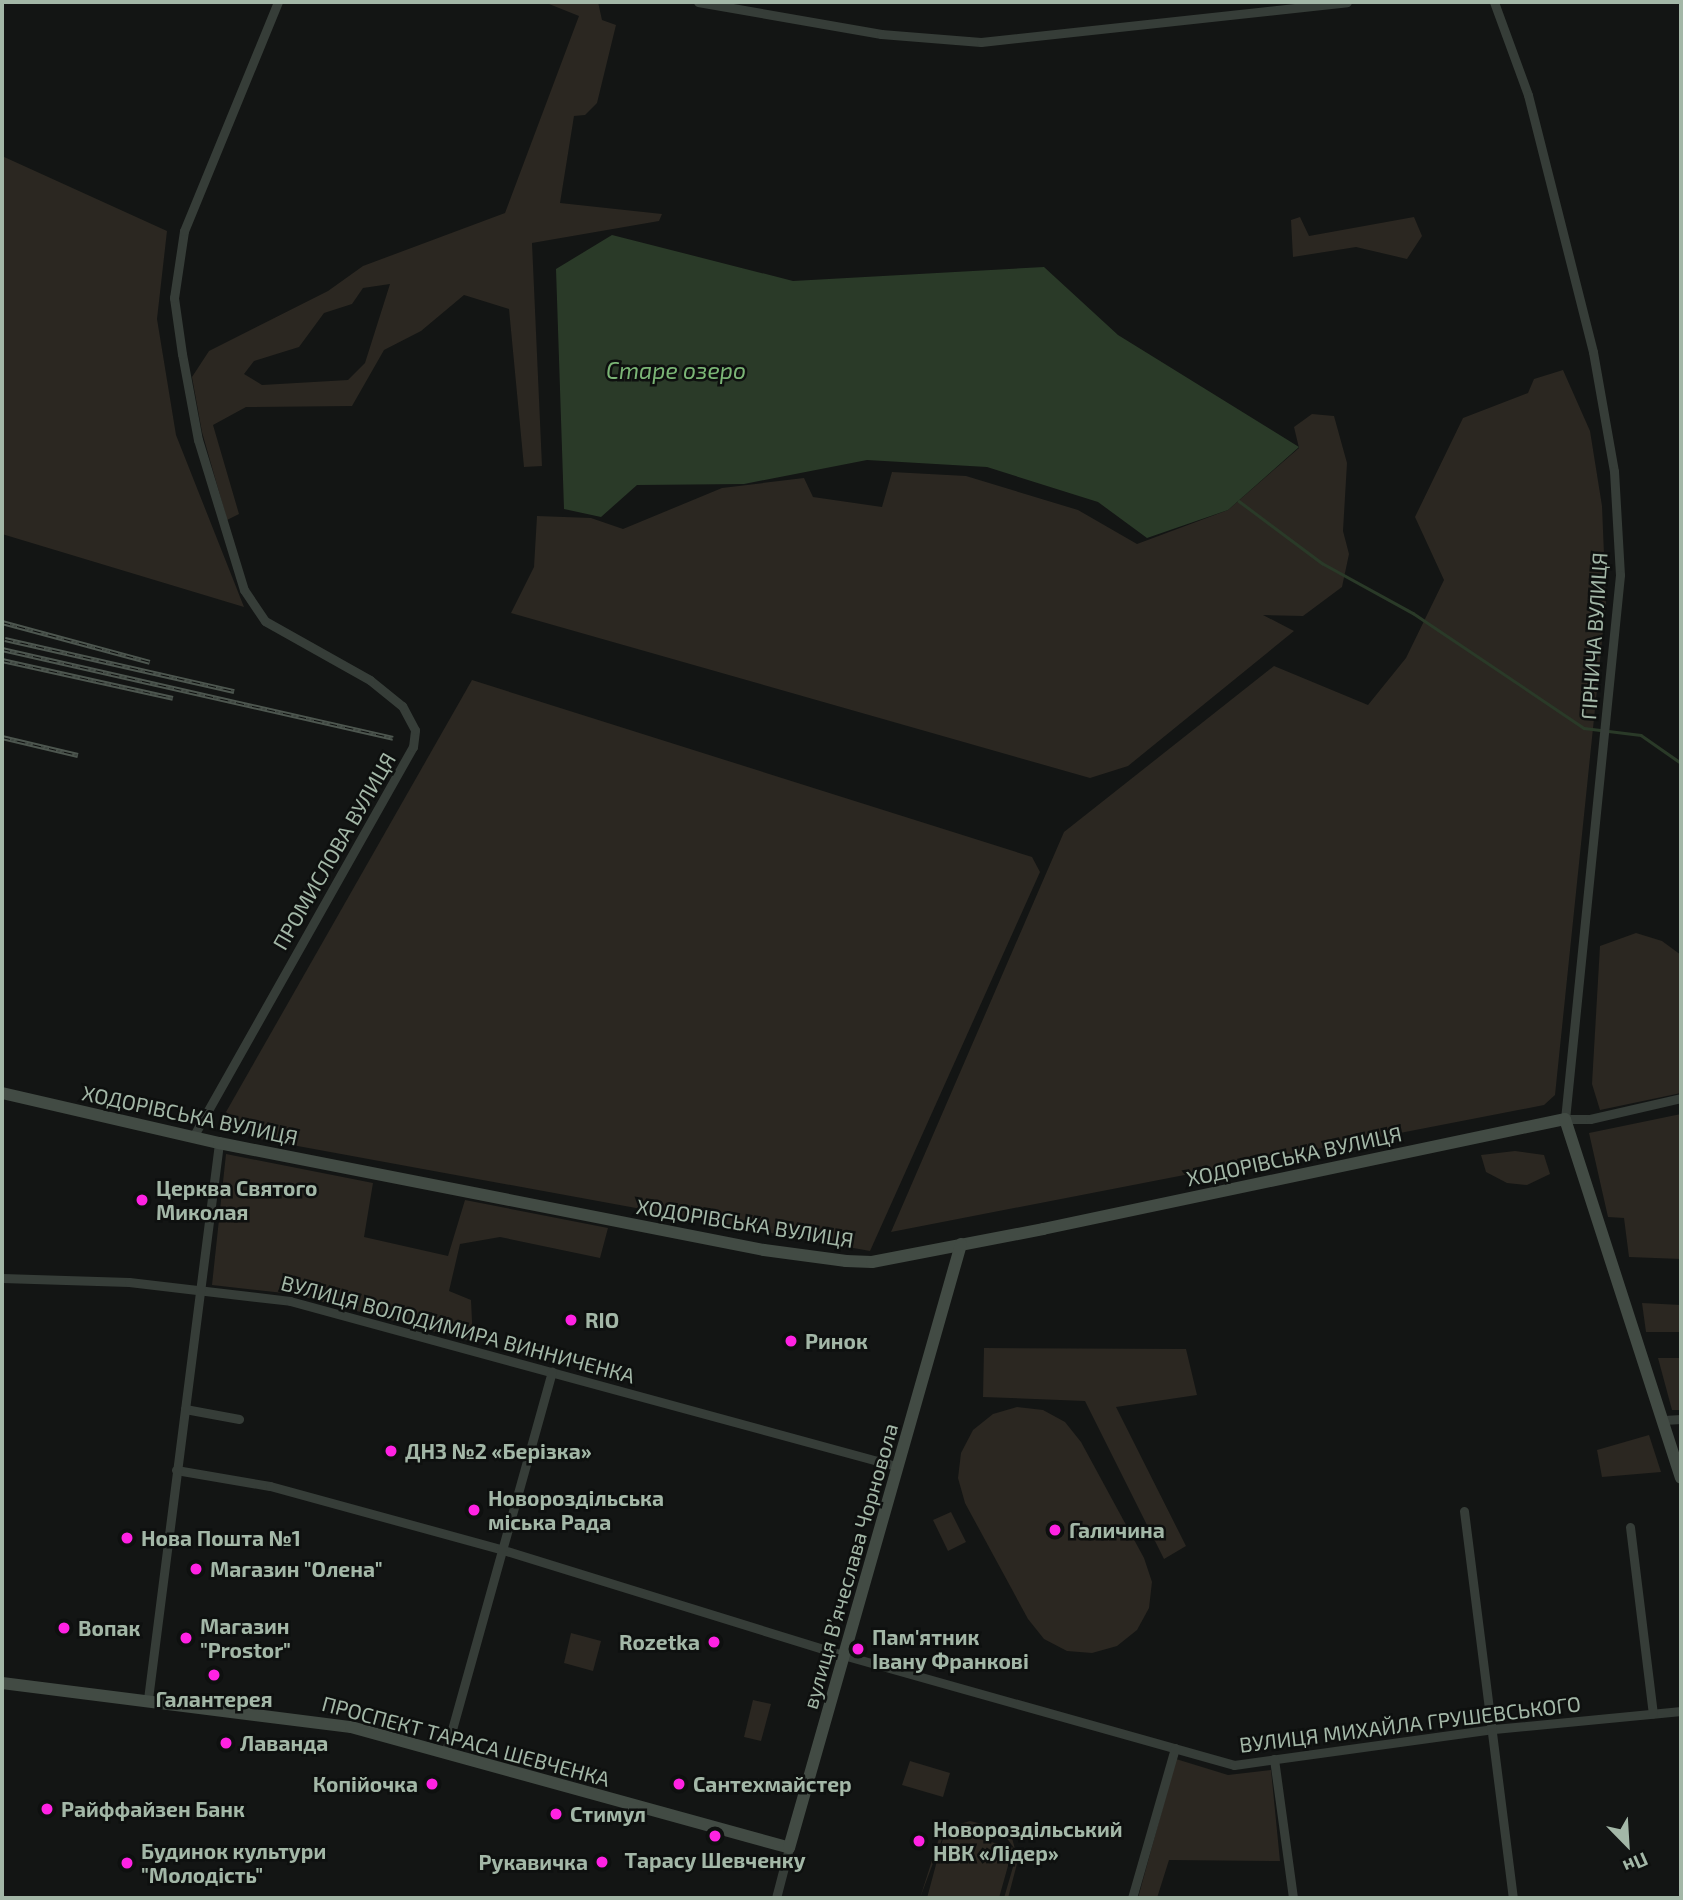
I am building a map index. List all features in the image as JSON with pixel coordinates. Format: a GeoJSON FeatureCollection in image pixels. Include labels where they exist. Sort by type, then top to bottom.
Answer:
{"type":"FeatureCollection","features":[{"type":"Feature","properties":{"kind":"main road","name":"ХОДОРІВСЬКА ВУЛИЦЯ"},"geometry":{"type":"LineString","coordinates":[[2,1093],[219,1143],[832,1259],[872,1262],[1565,1119]]}},
{"type":"Feature","properties":{"kind":"main road"},"geometry":{"type":"LineString","coordinates":[[1565,1119],[1611,1273],[1664,1420],[1681,1478]]}},
{"type":"Feature","properties":{"kind":"main road","name":"вулиця Вʼячеслава Чорновола"},"geometry":{"type":"LineString","coordinates":[[789,1848],[961,1244]]}},
{"type":"Feature","properties":{"kind":"main road","name":"ПРОСПЕКТ ТАРАСА ШЕВЧЕНКА"},"geometry":{"type":"LineString","coordinates":[[2,1683],[329,1723],[446,1751],[789,1848]]}},
{"type":"Feature","properties":{"kind":"street","name":"ПРОМИСЛОВА ВУЛИЦЯ"},"geometry":{"type":"LineString","coordinates":[[193,1137],[413,747],[415,730],[402,706],[370,680],[265,621],[244,590],[198,440],[184,366],[174,298],[184,231],[278,2]]}},
{"type":"Feature","properties":{"kind":"street"},"geometry":{"type":"LineString","coordinates":[[698,2],[881,34],[981,42],[1347,2]]}},
{"type":"Feature","properties":{"kind":"street","name":"ГІРНИЧА ВУЛИЦЯ"},"geometry":{"type":"LineString","coordinates":[[1494,2],[1528,95],[1593,352],[1614,471],[1620,575],[1565,1119]]}},
{"type":"Feature","properties":{"kind":"street"},"geometry":{"type":"LineString","coordinates":[[1565,1119],[1590,1119],[1681,1098]]}},
{"type":"Feature","properties":{"kind":"street"},"geometry":{"type":"LineString","coordinates":[[148,1699],[219,1143]]}},
{"type":"Feature","properties":{"kind":"street","name":"ВУЛИЦЯ ВОЛОДИМИРА ВИННИЧЕНКА"},"geometry":{"type":"LineString","coordinates":[[2,1278],[129,1282],[290,1301],[896,1466]]}},
{"type":"Feature","properties":{"kind":"street"},"geometry":{"type":"LineString","coordinates":[[446,1751],[500,1549],[552,1372]]}},
{"type":"Feature","properties":{"kind":"street"},"geometry":{"type":"LineString","coordinates":[[185,1409],[239,1419]]}},
{"type":"Feature","properties":{"kind":"street"},"geometry":{"type":"LineString","coordinates":[[1664,1420],[1681,1419]]}},
{"type":"Feature","properties":{"kind":"street","name":"ВУЛИЦЯ МИХАЙЛА ГРУШЕВСЬКОГО"},"geometry":{"type":"LineString","coordinates":[[176,1470],[270,1486],[500,1549],[843,1655],[1234,1765],[1494,1729],[1681,1711]]}},
{"type":"Feature","properties":{"kind":"street"},"geometry":{"type":"LineString","coordinates":[[1464,1511],[1494,1729],[1513,1898]]}},
{"type":"Feature","properties":{"kind":"street"},"geometry":{"type":"LineString","coordinates":[[1630,1527],[1653,1714]]}},
{"type":"Feature","properties":{"kind":"street"},"geometry":{"type":"LineString","coordinates":[[1132,1898],[1175,1748]]}},
{"type":"Feature","properties":{"kind":"street"},"geometry":{"type":"LineString","coordinates":[[1274,1759],[1293,1898]]}},
{"type":"Feature","properties":{"kind":"street","name":"вулиця Вʼячеслава Чорновола"},"geometry":{"type":"LineString","coordinates":[[776,1898],[789,1848]]}},
{"type":"Feature","properties":{"kind":"shaded area"},"geometry":{"type":"Polygon","coordinates":[[[544,2],[598,2],[602,20],[616,25],[597,103],[585,115],[574,116],[560,203],[662,214],[659,221],[532,243],[542,466],[524,467],[509,309],[464,295],[421,331],[384,350],[352,406],[246,407],[213,425],[239,514],[227,520],[202,432],[192,377],[209,351],[328,291],[363,266],[505,213],[579,16],[544,2]],[[390,284],[363,288],[352,304],[324,313],[299,347],[254,361],[244,374],[262,385],[348,380],[365,363],[390,284]]]}},
{"type":"Feature","properties":{"kind":"shaded area"},"geometry":{"type":"Polygon","coordinates":[[[2,156],[167,231],[157,319],[176,435],[244,607],[2,534],[2,156]]]}},
{"type":"Feature","properties":{"kind":"shaded area"},"geometry":{"type":"Polygon","coordinates":[[[1300,217],[1309,236],[1414,217],[1422,236],[1407,259],[1356,247],[1293,257],[1291,220],[1300,217]]]}},
{"type":"Feature","properties":{"kind":"shaded area"},"geometry":{"type":"Polygon","coordinates":[[[1563,370],[1590,431],[1602,506],[1606,603],[1555,1095],[1544,1105],[891,1232],[1064,832],[1274,666],[1368,705],[1406,658],[1444,580],[1415,517],[1463,418],[1528,393],[1534,379],[1563,370]]]}},
{"type":"Feature","properties":{"kind":"shaded area"},"geometry":{"type":"Polygon","coordinates":[[[1312,414],[1334,416],[1347,463],[1343,531],[1349,554],[1342,587],[1303,616],[1263,615],[1294,631],[1128,766],[1090,778],[511,613],[534,567],[537,516],[591,518],[623,529],[722,488],[804,478],[813,497],[882,507],[892,472],[966,476],[1078,510],[1137,544],[1228,510],[1299,448],[1294,427],[1312,414]]]}},
{"type":"Feature","properties":{"kind":"shaded area"},"geometry":{"type":"Polygon","coordinates":[[[472,680],[1032,857],[1040,872],[870,1251],[254,1138],[226,1112],[472,680]]]}},
{"type":"Feature","properties":{"kind":"shaded area"},"geometry":{"type":"Polygon","coordinates":[[[1636,933],[1662,941],[1681,955],[1681,1093],[1600,1110],[1592,1084],[1600,946],[1636,933]]]}},
{"type":"Feature","properties":{"kind":"shaded area"},"geometry":{"type":"Polygon","coordinates":[[[1681,1114],[1681,1259],[1629,1257],[1624,1218],[1608,1217],[1589,1133],[1681,1114]]]}},
{"type":"Feature","properties":{"kind":"shaded area"},"geometry":{"type":"Polygon","coordinates":[[[1515,1151],[1544,1155],[1550,1174],[1527,1185],[1507,1183],[1486,1172],[1481,1155],[1515,1151]]]}},
{"type":"Feature","properties":{"kind":"shaded area"},"geometry":{"type":"Polygon","coordinates":[[[226,1154],[373,1183],[364,1237],[448,1256],[465,1200],[608,1228],[600,1258],[500,1237],[460,1244],[449,1291],[471,1300],[473,1342],[293,1294],[212,1285],[226,1154]]]}},
{"type":"Feature","properties":{"kind":"shaded area"},"geometry":{"type":"Polygon","coordinates":[[[1642,1303],[1681,1305],[1681,1332],[1646,1332],[1642,1303]]]}},
{"type":"Feature","properties":{"kind":"shaded area"},"geometry":{"type":"Polygon","coordinates":[[[984,1348],[1186,1349],[1197,1395],[1116,1407],[1186,1546],[1164,1559],[1085,1401],[983,1397],[984,1348]]]}},
{"type":"Feature","properties":{"kind":"shaded area"},"geometry":{"type":"Polygon","coordinates":[[[1658,1358],[1681,1358],[1681,1410],[1672,1410],[1658,1358]]]}},
{"type":"Feature","properties":{"kind":"shaded area","name":"Галичина"},"geometry":{"type":"Polygon","coordinates":[[[1017,1407],[1043,1410],[1065,1422],[1081,1442],[1144,1558],[1152,1582],[1149,1608],[1137,1630],[1117,1646],[1092,1653],[1067,1651],[1044,1639],[1028,1619],[965,1503],[958,1478],[961,1453],[973,1430],[993,1414],[1017,1407]]]}},
{"type":"Feature","properties":{"kind":"shaded area"},"geometry":{"type":"Polygon","coordinates":[[[1649,1435],[1661,1472],[1602,1477],[1597,1450],[1649,1435]]]}},
{"type":"Feature","properties":{"kind":"shaded area"},"geometry":{"type":"Polygon","coordinates":[[[951,1512],[966,1542],[948,1551],[933,1520],[951,1512]]]}},
{"type":"Feature","properties":{"kind":"shaded area"},"geometry":{"type":"Polygon","coordinates":[[[571,1633],[601,1641],[593,1671],[564,1663],[571,1633]]]}},
{"type":"Feature","properties":{"kind":"shaded area"},"geometry":{"type":"Polygon","coordinates":[[[753,1700],[771,1704],[761,1741],[744,1737],[753,1700]]]}},
{"type":"Feature","properties":{"kind":"shaded area"},"geometry":{"type":"Polygon","coordinates":[[[1176,1759],[1228,1775],[1271,1770],[1280,1861],[1169,1860],[1157,1898],[1138,1898],[1176,1759]]]}},
{"type":"Feature","properties":{"kind":"shaded area"},"geometry":{"type":"Polygon","coordinates":[[[910,1761],[950,1773],[943,1797],[902,1785],[910,1761]]]}},
{"type":"Feature","properties":{"kind":"shaded area"},"geometry":{"type":"Polygon","coordinates":[[[970,1821],[1003,1829],[1012,1838],[1018,1860],[1008,1898],[1004,1898],[1015,1860],[1013,1848],[999,1898],[927,1898],[945,1831],[920,1898],[942,1829],[970,1821]],[[976,1824],[945,1830],[1014,1848],[1003,1833],[976,1824]]]}},
{"type":"Feature","properties":{"kind":"water","name":"Старе озеро"},"geometry":{"type":"Polygon","coordinates":[[[612,235],[793,281],[1044,267],[1118,335],[1299,447],[1228,510],[1147,538],[1098,502],[987,467],[867,460],[744,484],[637,485],[601,517],[564,509],[556,269],[612,235]]]}},
{"type":"Feature","properties":{"kind":"waterway"},"geometry":{"type":"LineString","coordinates":[[1239,501],[1322,563],[1413,613],[1584,728],[1641,735],[1681,763]]}},
{"type":"Feature","properties":{"kind":"railway"},"geometry":{"type":"LineString","coordinates":[[2,622],[150,662]]}},
{"type":"Feature","properties":{"kind":"railway"},"geometry":{"type":"LineString","coordinates":[[5,639],[234,691]]}},
{"type":"Feature","properties":{"kind":"railway"},"geometry":{"type":"LineString","coordinates":[[2,649],[393,738]]}},
{"type":"Feature","properties":{"kind":"railway"},"geometry":{"type":"LineString","coordinates":[[2,660],[173,698]]}},
{"type":"Feature","properties":{"kind":"railway"},"geometry":{"type":"LineString","coordinates":[[2,737],[78,755]]}},
{"type":"Feature","properties":{"kind":"place","name":"Церква Святого Миколая"},"geometry":{"type":"Point","coordinates":[142,1200]}},
{"type":"Feature","properties":{"kind":"place","name":"RIO"},"geometry":{"type":"Point","coordinates":[571,1320]}},
{"type":"Feature","properties":{"kind":"place","name":"Ринок"},"geometry":{"type":"Point","coordinates":[791,1341]}},
{"type":"Feature","properties":{"kind":"place","name":"ДНЗ №2 «Берізка»"},"geometry":{"type":"Point","coordinates":[391,1451]}},
{"type":"Feature","properties":{"kind":"place","name":"Новороздільська міська Рада"},"geometry":{"type":"Point","coordinates":[474,1510]}},
{"type":"Feature","properties":{"kind":"place","name":"Галичина"},"geometry":{"type":"Point","coordinates":[1055,1530]}},
{"type":"Feature","properties":{"kind":"place","name":"Нова Пошта №1"},"geometry":{"type":"Point","coordinates":[127,1538]}},
{"type":"Feature","properties":{"kind":"place","name":"Магазин \"Олена\""},"geometry":{"type":"Point","coordinates":[196,1569]}},
{"type":"Feature","properties":{"kind":"place","name":"Вопак"},"geometry":{"type":"Point","coordinates":[64,1628]}},
{"type":"Feature","properties":{"kind":"place","name":"Магазин \"Prostor\""},"geometry":{"type":"Point","coordinates":[186,1638]}},
{"type":"Feature","properties":{"kind":"place","name":"Rozetka"},"geometry":{"type":"Point","coordinates":[714,1642]}},
{"type":"Feature","properties":{"kind":"place","name":"Пам'ятник Івану Франкові"},"geometry":{"type":"Point","coordinates":[858,1649]}},
{"type":"Feature","properties":{"kind":"place","name":"Галантерея"},"geometry":{"type":"Point","coordinates":[214,1675]}},
{"type":"Feature","properties":{"kind":"place","name":"Лаванда"},"geometry":{"type":"Point","coordinates":[226,1743]}},
{"type":"Feature","properties":{"kind":"place","name":"Копійочка"},"geometry":{"type":"Point","coordinates":[432,1784]}},
{"type":"Feature","properties":{"kind":"place","name":"Сантехмайстер"},"geometry":{"type":"Point","coordinates":[679,1784]}},
{"type":"Feature","properties":{"kind":"place","name":"Райффайзен Банк"},"geometry":{"type":"Point","coordinates":[47,1809]}},
{"type":"Feature","properties":{"kind":"place","name":"Стимул"},"geometry":{"type":"Point","coordinates":[556,1814]}},
{"type":"Feature","properties":{"kind":"place","name":"Тарасу Шевченку"},"geometry":{"type":"Point","coordinates":[715,1836]}},
{"type":"Feature","properties":{"kind":"place","name":"Новороздільський НВК «Лідер»"},"geometry":{"type":"Point","coordinates":[919,1841]}},
{"type":"Feature","properties":{"kind":"place","name":"Рукавичка"},"geometry":{"type":"Point","coordinates":[602,1862]}},
{"type":"Feature","properties":{"kind":"place","name":"Будинок культури \"Молодість\""},"geometry":{"type":"Point","coordinates":[127,1863]}}]}
